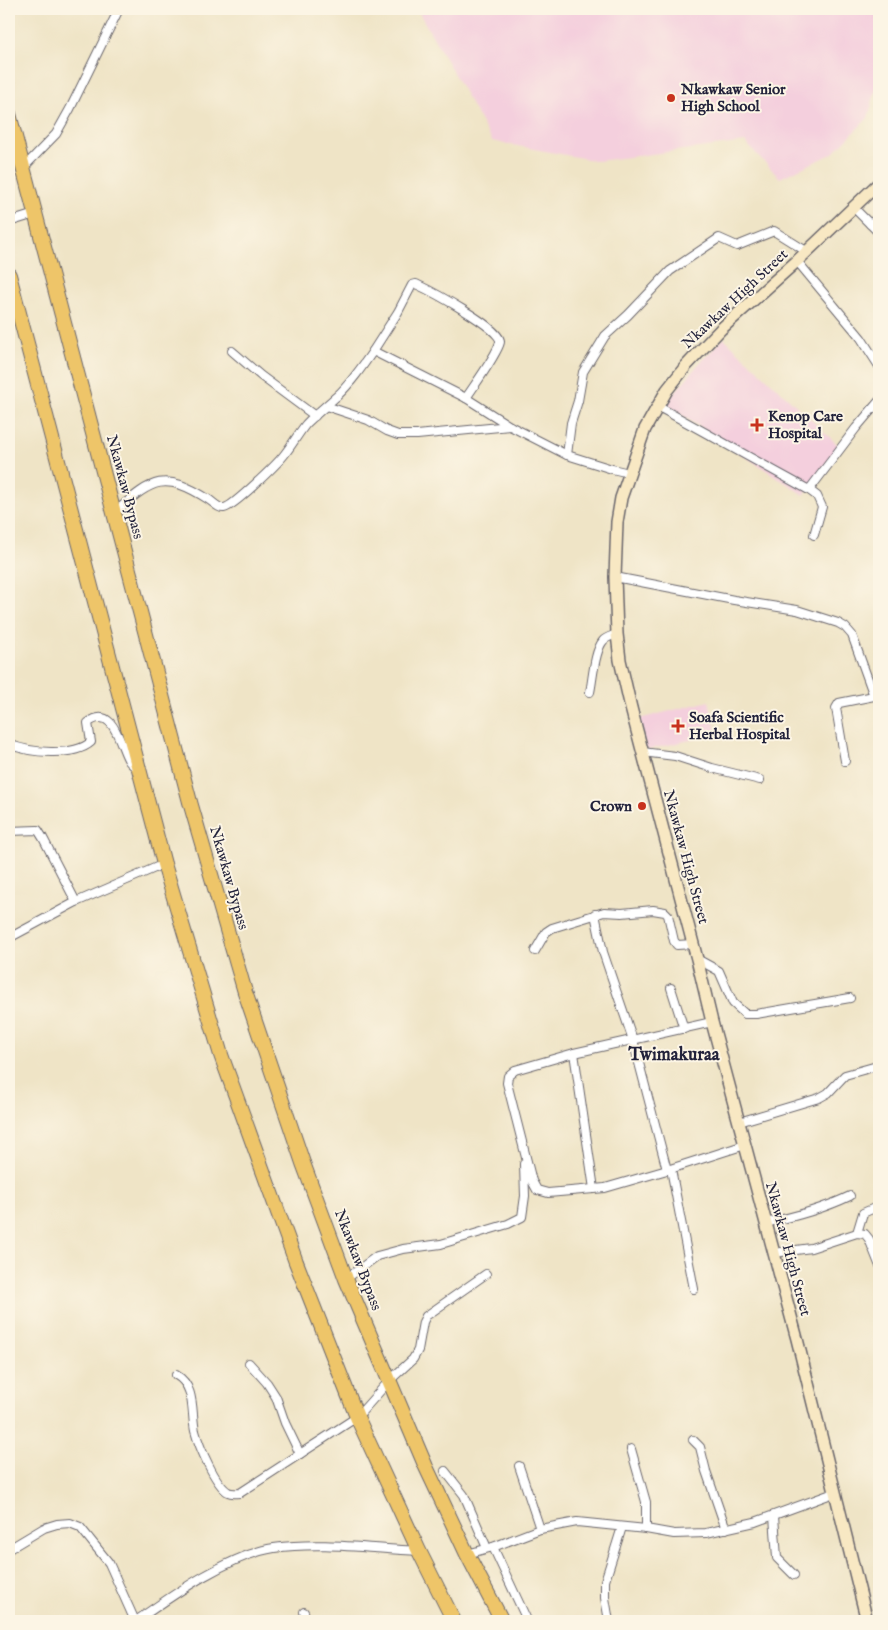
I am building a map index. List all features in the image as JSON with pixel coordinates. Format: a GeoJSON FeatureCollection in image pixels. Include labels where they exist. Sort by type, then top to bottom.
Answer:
{"type":"FeatureCollection","features":[{"type":"Feature","properties":{"kind":"highway","name":"Nkawkaw Bypass"},"geometry":{"type":"LineString","coordinates":[[9,114],[190,802],[245,992],[303,1163],[346,1279],[426,1467],[467,1554],[502,1621]]}},
{"type":"Feature","properties":{"kind":"highway"},"geometry":{"type":"LineString","coordinates":[[9,275],[164,864],[221,1055],[296,1262],[358,1417],[419,1551],[454,1621]]}},
{"type":"Feature","properties":{"kind":"main road","name":"Nkawkaw High Street"},"geometry":{"type":"LineString","coordinates":[[866,1621],[797,1339],[744,1145],[642,752],[620,660],[615,577],[617,522],[621,498],[645,429],[657,406],[672,384],[702,348],[879,183]]}},
{"type":"Feature","properties":{"kind":"street"},"geometry":{"type":"LineString","coordinates":[[24,167],[56,134],[119,9]]}},
{"type":"Feature","properties":{"kind":"street"},"geometry":{"type":"LineString","coordinates":[[854,208],[879,233]]}},
{"type":"Feature","properties":{"kind":"street"},"geometry":{"type":"LineString","coordinates":[[9,222],[34,214]]}},
{"type":"Feature","properties":{"kind":"street"},"geometry":{"type":"LineString","coordinates":[[870,224],[879,217]]}},
{"type":"Feature","properties":{"kind":"street"},"geometry":{"type":"LineString","coordinates":[[567,455],[571,423],[578,402],[582,377],[587,365],[609,331],[628,315],[670,271],[719,238],[737,246],[774,231],[806,251]]}},
{"type":"Feature","properties":{"kind":"street"},"geometry":{"type":"LineString","coordinates":[[797,261],[861,338],[879,366]]}},
{"type":"Feature","properties":{"kind":"street"},"geometry":{"type":"LineString","coordinates":[[115,512],[149,486],[165,482],[173,482],[183,486],[220,508],[228,507],[284,456],[306,425],[353,378],[398,312],[412,285],[416,284],[473,316],[500,338],[494,354],[466,398]]}},
{"type":"Feature","properties":{"kind":"street"},"geometry":{"type":"LineString","coordinates":[[232,351],[261,376],[315,416]]}},
{"type":"Feature","properties":{"kind":"street"},"geometry":{"type":"LineString","coordinates":[[373,351],[466,398],[510,426],[549,444],[567,455],[629,473]]}},
{"type":"Feature","properties":{"kind":"street"},"geometry":{"type":"LineString","coordinates":[[810,490],[856,428],[879,401]]}},
{"type":"Feature","properties":{"kind":"street"},"geometry":{"type":"LineString","coordinates":[[326,406],[368,420],[387,432],[398,435],[417,435],[510,426]]}},
{"type":"Feature","properties":{"kind":"street"},"geometry":{"type":"LineString","coordinates":[[657,406],[810,490],[817,496],[822,507],[814,536]]}},
{"type":"Feature","properties":{"kind":"street"},"geometry":{"type":"LineString","coordinates":[[615,577],[797,610],[846,627],[852,635],[877,696],[839,703],[836,708],[845,761]]}},
{"type":"Feature","properties":{"kind":"street"},"geometry":{"type":"LineString","coordinates":[[590,692],[598,650],[607,637],[617,634]]}},
{"type":"Feature","properties":{"kind":"street"},"geometry":{"type":"LineString","coordinates":[[9,744],[20,749],[38,752],[53,752],[85,747],[91,742],[88,723],[93,718],[99,718],[107,720],[116,729],[129,763],[140,770]]}},
{"type":"Feature","properties":{"kind":"street"},"geometry":{"type":"LineString","coordinates":[[642,752],[675,756],[760,780]]}},
{"type":"Feature","properties":{"kind":"street"},"geometry":{"type":"LineString","coordinates":[[9,831],[38,830],[76,902]]}},
{"type":"Feature","properties":{"kind":"street"},"geometry":{"type":"LineString","coordinates":[[9,938],[76,902],[164,864]]}},
{"type":"Feature","properties":{"kind":"street"},"geometry":{"type":"LineString","coordinates":[[535,951],[549,929],[604,912],[622,913],[653,910],[665,912],[668,915],[674,941],[678,945],[693,944]]}},
{"type":"Feature","properties":{"kind":"street"},"geometry":{"type":"LineString","coordinates":[[596,914],[603,952],[633,1040],[669,1170],[694,1289]]}},
{"type":"Feature","properties":{"kind":"street"},"geometry":{"type":"LineString","coordinates":[[697,959],[719,971],[733,1003],[745,1014],[756,1014],[850,998]]}},
{"type":"Feature","properties":{"kind":"street"},"geometry":{"type":"LineString","coordinates":[[672,988],[684,1028]]}},
{"type":"Feature","properties":{"kind":"street"},"geometry":{"type":"LineString","coordinates":[[712,1022],[574,1053],[515,1070],[508,1076],[507,1083],[523,1150],[532,1181],[538,1190],[548,1193],[605,1188],[669,1170],[744,1145]]}},
{"type":"Feature","properties":{"kind":"street"},"geometry":{"type":"LineString","coordinates":[[574,1053],[594,1189]]}},
{"type":"Feature","properties":{"kind":"street"},"geometry":{"type":"LineString","coordinates":[[739,1122],[819,1098],[845,1075],[877,1066]]}},
{"type":"Feature","properties":{"kind":"street"},"geometry":{"type":"LineString","coordinates":[[346,1279],[377,1256],[403,1249],[441,1244],[508,1224],[522,1217],[525,1196],[523,1150]]}},
{"type":"Feature","properties":{"kind":"street"},"geometry":{"type":"LineString","coordinates":[[765,1223],[793,1217],[850,1196]]}},
{"type":"Feature","properties":{"kind":"street"},"geometry":{"type":"LineString","coordinates":[[857,1233],[864,1213],[879,1206]]}},
{"type":"Feature","properties":{"kind":"street"},"geometry":{"type":"LineString","coordinates":[[774,1253],[811,1248],[857,1233],[866,1234],[879,1264]]}},
{"type":"Feature","properties":{"kind":"street"},"geometry":{"type":"LineString","coordinates":[[176,1375],[189,1390],[195,1432],[214,1475],[224,1489],[230,1493],[240,1493],[358,1417],[389,1381],[413,1359],[418,1350],[423,1322],[426,1316],[486,1274]]}},
{"type":"Feature","properties":{"kind":"street"},"geometry":{"type":"LineString","coordinates":[[249,1363],[267,1383],[276,1398],[285,1423],[300,1454]]}},
{"type":"Feature","properties":{"kind":"street"},"geometry":{"type":"LineString","coordinates":[[694,1440],[700,1447],[706,1471],[726,1529]]}},
{"type":"Feature","properties":{"kind":"street"},"geometry":{"type":"LineString","coordinates":[[632,1449],[646,1502],[646,1529]]}},
{"type":"Feature","properties":{"kind":"street"},"geometry":{"type":"LineString","coordinates":[[519,1466],[540,1529]]}},
{"type":"Feature","properties":{"kind":"street"},"geometry":{"type":"LineString","coordinates":[[445,1471],[464,1495],[528,1620]]}},
{"type":"Feature","properties":{"kind":"street"},"geometry":{"type":"LineString","coordinates":[[467,1554],[490,1548],[540,1529],[577,1522],[646,1529],[674,1534],[691,1534],[726,1529],[774,1516],[834,1493]]}},
{"type":"Feature","properties":{"kind":"street"},"geometry":{"type":"LineString","coordinates":[[774,1516],[778,1558],[794,1575]]}},
{"type":"Feature","properties":{"kind":"street"},"geometry":{"type":"LineString","coordinates":[[9,1549],[44,1528],[70,1523],[80,1526],[108,1563],[135,1621],[174,1594],[231,1563],[247,1555],[272,1548],[324,1546],[419,1551]]}},
{"type":"Feature","properties":{"kind":"street"},"geometry":{"type":"LineString","coordinates":[[608,1621],[605,1581],[622,1527]]}},
{"type":"Feature","properties":{"kind":"street"},"geometry":{"type":"LineString","coordinates":[[304,1612],[307,1621]]}},
{"type":"Feature","properties":{"kind":"shaded area","name":"Nkawkaw Senior High School"},"geometry":{"type":"Polygon","coordinates":[[[417,9],[879,9],[879,78],[868,118],[832,154],[780,178],[745,142],[598,161],[492,141],[417,9]]]}},
{"type":"Feature","properties":{"kind":"shaded area","name":"Kenop Care Hospital"},"geometry":{"type":"Polygon","coordinates":[[[724,338],[839,446],[804,495],[665,404],[724,338]]]}},
{"type":"Feature","properties":{"kind":"shaded area","name":"Soafa Scientific Herbal Hospital"},"geometry":{"type":"Polygon","coordinates":[[[709,701],[717,734],[646,750],[639,719],[709,701]]]}},
{"type":"Feature","properties":{"kind":"place","name":"Nkawkaw Senior High School"},"geometry":{"type":"Point","coordinates":[671,98]}},
{"type":"Feature","properties":{"kind":"place","name":"Kenop Care Hospital"},"geometry":{"type":"Point","coordinates":[757,425]}},
{"type":"Feature","properties":{"kind":"place","name":"Soafa Scientific Herbal Hospital"},"geometry":{"type":"Point","coordinates":[678,726]}},
{"type":"Feature","properties":{"kind":"place","name":"Crown"},"geometry":{"type":"Point","coordinates":[642,806]}},
{"type":"Feature","properties":{"kind":"district","name":"Twimakuraa"},"geometry":{"type":"Point","coordinates":[674,1055]}}]}
